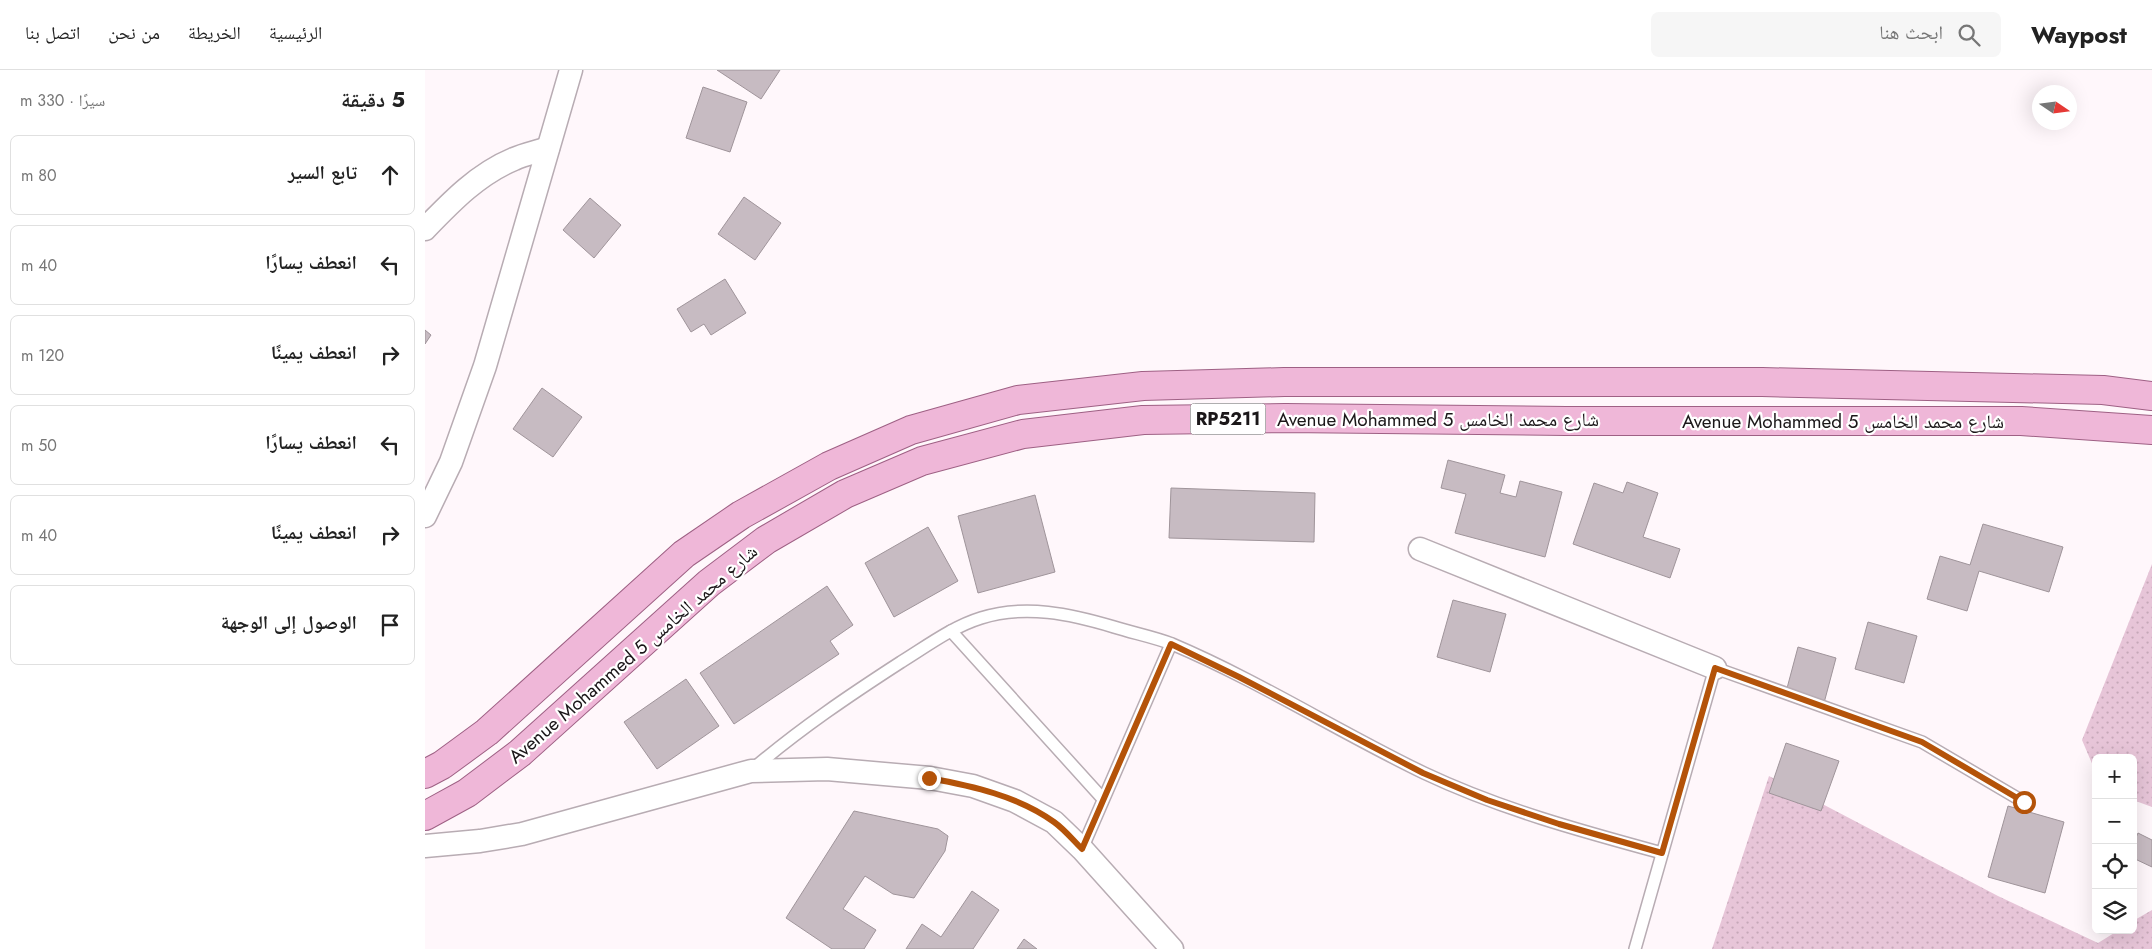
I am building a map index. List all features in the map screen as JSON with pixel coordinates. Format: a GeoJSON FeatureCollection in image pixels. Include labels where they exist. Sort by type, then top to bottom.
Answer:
{"type":"FeatureCollection","features":[{"type":"Feature","properties":{"kind":"main road","name":"Avenue Mohammed 5 شارع محمد الخامس"},"geometry":{"type":"LineString","coordinates":[[425,774],[487,732],[684,554],[741,515],[829,466],[911,430],[1018,400],[1143,386],[1284,382],[1762,382],[2103,390],[2152,396]]}},
{"type":"Feature","properties":{"kind":"main road","name":"Avenue Mohammed 5 شارع محمد الخامس"},"geometry":{"type":"LineString","coordinates":[[425,816],[467,793],[521,753],[709,583],[766,540],[845,494],[922,461],[1023,434],[1143,420],[1285,418],[1565,421],[2021,421],[2152,430]]}},
{"type":"Feature","properties":{"kind":"street"},"geometry":{"type":"LineString","coordinates":[[425,516],[451,462],[485,366],[571,70]]}},
{"type":"Feature","properties":{"kind":"street"},"geometry":{"type":"LineString","coordinates":[[425,229],[458,195],[490,171],[515,158],[548,148]]}},
{"type":"Feature","properties":{"kind":"street"},"geometry":{"type":"LineString","coordinates":[[1420,549],[1715,668]]}},
{"type":"Feature","properties":{"kind":"street"},"geometry":{"type":"LineString","coordinates":[[427,847],[522,834],[751,771],[827,769],[929,778],[973,786],[1015,801],[1054,822],[1082,849],[1172,949]]}},
{"type":"Feature","properties":{"kind":"lane"},"geometry":{"type":"LineString","coordinates":[[751,771],[791,737],[834,705],[951,631],[981,618],[1028,610],[1083,618],[1171,644],[1239,677],[1423,773],[1487,800],[1559,824],[1662,853]]}},
{"type":"Feature","properties":{"kind":"lane"},"geometry":{"type":"LineString","coordinates":[[951,631],[1103,799]]}},
{"type":"Feature","properties":{"kind":"lane"},"geometry":{"type":"LineString","coordinates":[[1082,849],[1171,644]]}},
{"type":"Feature","properties":{"kind":"lane"},"geometry":{"type":"LineString","coordinates":[[1635,949],[1715,668],[1922,742],[2024,802]]}},
{"type":"Feature","properties":{"kind":"shaded area"},"geometry":{"type":"Polygon","coordinates":[[[2152,564],[2152,807],[2137,801],[2137,754],[2092,754],[2092,764],[2082,740],[2152,564]]]}},
{"type":"Feature","properties":{"kind":"shaded area"},"geometry":{"type":"Polygon","coordinates":[[[1769,776],[1998,896],[2098,943],[2113,934],[2137,934],[2137,919],[2152,910],[2152,949],[1712,949],[1769,776]]]}},
{"type":"Feature","properties":{"kind":"building"},"geometry":{"type":"Polygon","coordinates":[[[717,70],[780,70],[761,99],[717,70]]]}},
{"type":"Feature","properties":{"kind":"building"},"geometry":{"type":"Polygon","coordinates":[[[703,87],[747,102],[730,152],[686,138],[703,87]]]}},
{"type":"Feature","properties":{"kind":"building"},"geometry":{"type":"Polygon","coordinates":[[[744,197],[781,223],[755,260],[718,234],[744,197]]]}},
{"type":"Feature","properties":{"kind":"building"},"geometry":{"type":"Polygon","coordinates":[[[590,198],[621,225],[594,258],[563,230],[590,198]]]}},
{"type":"Feature","properties":{"kind":"building"},"geometry":{"type":"Polygon","coordinates":[[[725,279],[746,313],[711,335],[704,324],[691,332],[677,309],[725,279]]]}},
{"type":"Feature","properties":{"kind":"building"},"geometry":{"type":"Polygon","coordinates":[[[425,330],[431,335],[425,344],[425,330]]]}},
{"type":"Feature","properties":{"kind":"building"},"geometry":{"type":"Polygon","coordinates":[[[542,388],[582,417],[553,457],[513,429],[542,388]]]}},
{"type":"Feature","properties":{"kind":"building"},"geometry":{"type":"Polygon","coordinates":[[[1448,460],[1505,475],[1500,493],[1516,497],[1520,481],[1562,492],[1545,557],[1455,533],[1466,494],[1441,488],[1448,460]]]}},
{"type":"Feature","properties":{"kind":"building"},"geometry":{"type":"Polygon","coordinates":[[[1627,482],[1658,493],[1643,537],[1680,549],[1670,578],[1573,544],[1594,483],[1623,493],[1627,482]]]}},
{"type":"Feature","properties":{"kind":"building"},"geometry":{"type":"Polygon","coordinates":[[[1171,488],[1315,493],[1314,542],[1169,538],[1171,488]]]}},
{"type":"Feature","properties":{"kind":"building"},"geometry":{"type":"Polygon","coordinates":[[[1035,495],[1055,572],[978,593],[958,516],[1035,495]]]}},
{"type":"Feature","properties":{"kind":"building"},"geometry":{"type":"Polygon","coordinates":[[[1983,524],[2063,547],[2049,592],[1979,571],[1967,611],[1927,599],[1940,556],[1970,565],[1983,524]]]}},
{"type":"Feature","properties":{"kind":"building"},"geometry":{"type":"Polygon","coordinates":[[[928,527],[958,581],[894,617],[865,563],[928,527]]]}},
{"type":"Feature","properties":{"kind":"building"},"geometry":{"type":"Polygon","coordinates":[[[827,586],[853,625],[830,641],[839,654],[734,724],[700,673],[827,586]]]}},
{"type":"Feature","properties":{"kind":"building"},"geometry":{"type":"Polygon","coordinates":[[[1453,600],[1506,614],[1490,672],[1437,657],[1453,600]]]}},
{"type":"Feature","properties":{"kind":"building"},"geometry":{"type":"Polygon","coordinates":[[[1868,622],[1917,636],[1904,683],[1855,669],[1868,622]]]}},
{"type":"Feature","properties":{"kind":"building"},"geometry":{"type":"Polygon","coordinates":[[[1798,647],[1836,658],[1824,703],[1786,692],[1798,647]]]}},
{"type":"Feature","properties":{"kind":"building"},"geometry":{"type":"Polygon","coordinates":[[[686,679],[719,726],[657,769],[624,722],[686,679]]]}},
{"type":"Feature","properties":{"kind":"building"},"geometry":{"type":"Polygon","coordinates":[[[1786,743],[1839,761],[1821,811],[1769,793],[1786,743]]]}},
{"type":"Feature","properties":{"kind":"building"},"geometry":{"type":"Polygon","coordinates":[[[2008,806],[2064,822],[2045,893],[1988,877],[2008,806]]]}},
{"type":"Feature","properties":{"kind":"building"},"geometry":{"type":"Polygon","coordinates":[[[854,811],[938,829],[948,836],[945,851],[914,898],[893,894],[865,876],[843,909],[876,930],[864,949],[832,949],[786,918],[854,811]]]}},
{"type":"Feature","properties":{"kind":"building"},"geometry":{"type":"Polygon","coordinates":[[[2138,833],[2152,840],[2152,867],[2137,860],[2138,833]]]}},
{"type":"Feature","properties":{"kind":"building"},"geometry":{"type":"Polygon","coordinates":[[[972,891],[999,910],[973,949],[906,949],[922,924],[941,937],[972,891]]]}},
{"type":"Feature","properties":{"kind":"building"},"geometry":{"type":"Polygon","coordinates":[[[1024,939],[1037,949],[1017,949],[1024,939]]]}},
{"type":"Feature","properties":{"kind":"route"},"geometry":{"type":"LineString","coordinates":[[929,778],[973,786],[1015,801],[1054,822],[1082,849],[1171,644],[1239,677],[1423,773],[1487,800],[1559,824],[1662,853],[1715,668],[1922,742],[2024,802]]}}]}
